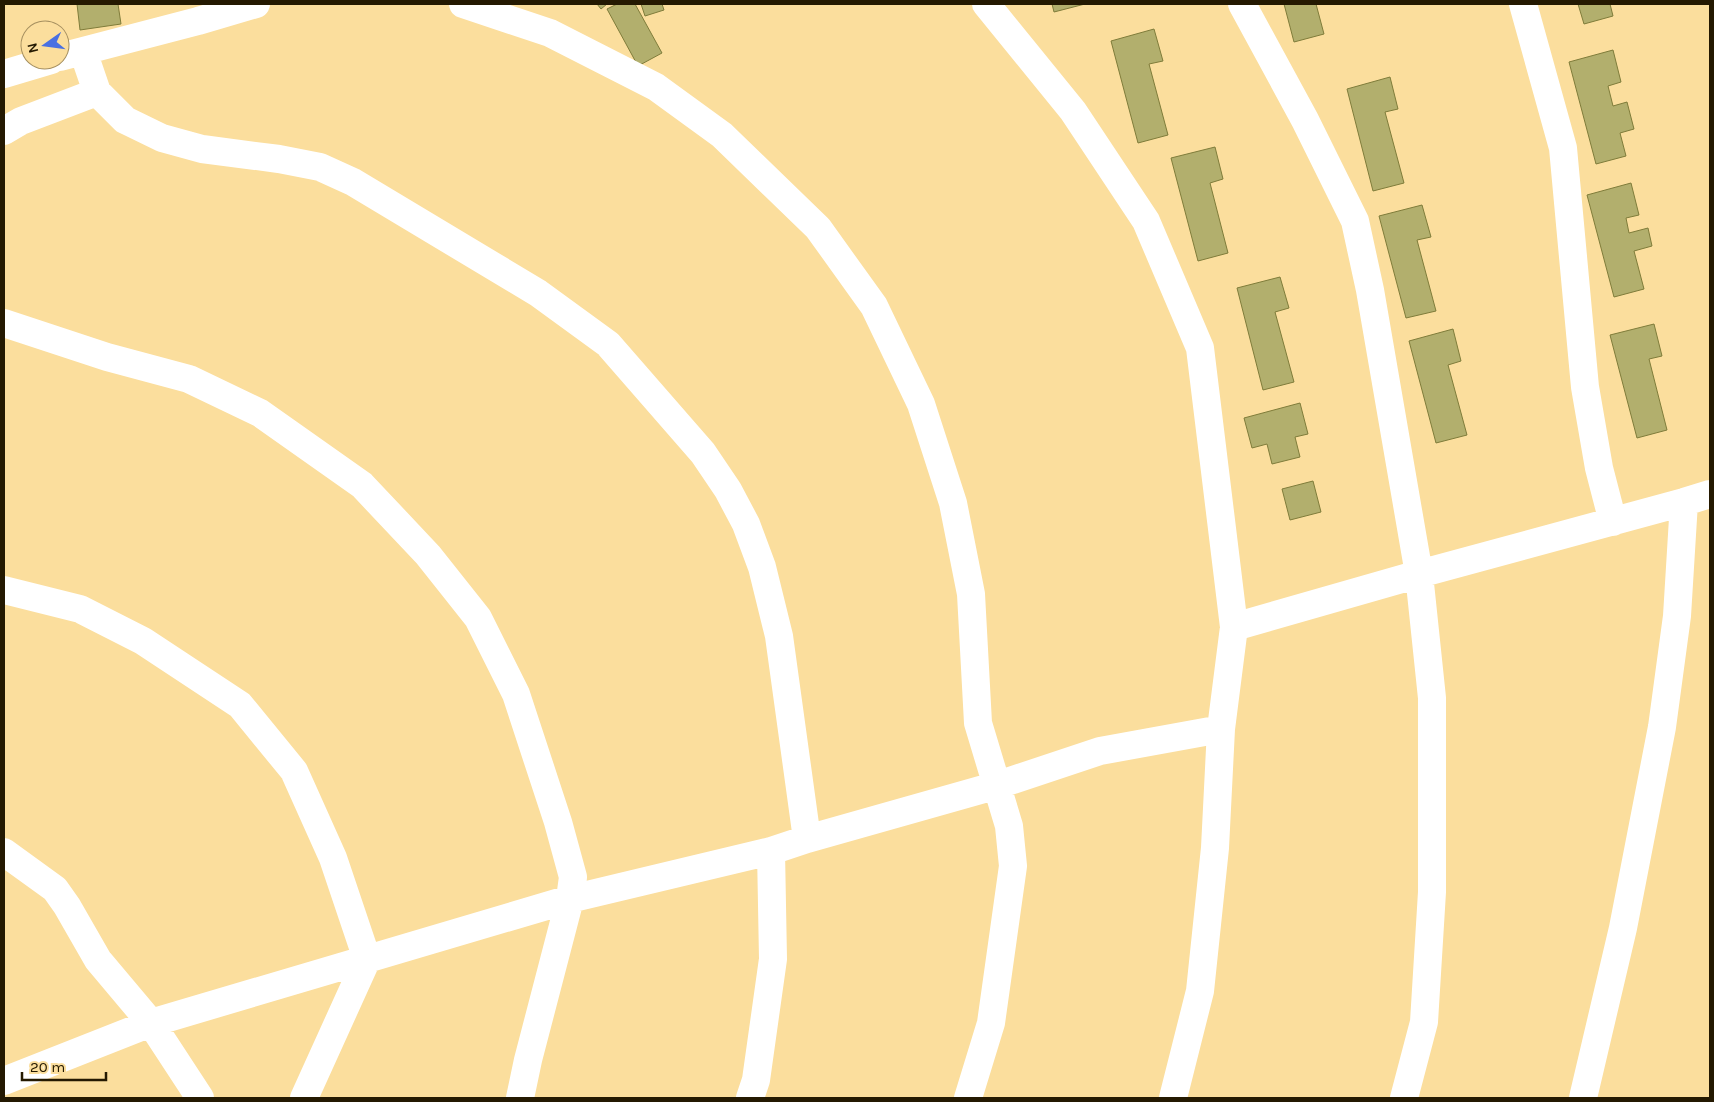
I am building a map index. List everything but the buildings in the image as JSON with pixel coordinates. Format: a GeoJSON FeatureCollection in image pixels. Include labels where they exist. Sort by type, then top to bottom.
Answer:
{"type":"FeatureCollection","features":[{"type":"Feature","properties":{"kind":"street"},"geometry":{"type":"LineString","coordinates":[[256,4],[198,22],[72,54],[97,92],[125,120],[162,138],[202,149],[279,159],[320,167],[353,182],[538,293],[608,344],[703,453],[728,490],[746,524],[762,567],[779,636],[806,839]]}},
{"type":"Feature","properties":{"kind":"street"},"geometry":{"type":"LineString","coordinates":[[462,4],[550,33],[656,87],[722,135],[818,228],[874,306],[921,404],[953,503],[971,594],[978,723],[1009,826],[1013,866],[991,1022],[968,1098]]}},
{"type":"Feature","properties":{"kind":"street"},"geometry":{"type":"LineString","coordinates":[[986,4],[1072,111],[1146,221],[1200,348],[1234,627],[1221,729],[1215,848],[1200,991],[1173,1098]]}},
{"type":"Feature","properties":{"kind":"street"},"geometry":{"type":"LineString","coordinates":[[1242,4],[1306,120],[1355,221],[1370,290],[1419,574],[1432,698],[1432,892],[1424,1022],[1404,1098]]}},
{"type":"Feature","properties":{"kind":"street"},"geometry":{"type":"LineString","coordinates":[[1523,4],[1563,148],[1585,387],[1599,468],[1613,522]]}},
{"type":"Feature","properties":{"kind":"street"},"geometry":{"type":"LineString","coordinates":[[4,74],[20,69]]}},
{"type":"Feature","properties":{"kind":"street"},"geometry":{"type":"LineString","coordinates":[[4,131],[22,121],[97,92]]}},
{"type":"Feature","properties":{"kind":"street"},"geometry":{"type":"LineString","coordinates":[[4,324],[107,357],[189,380],[260,413],[362,485],[428,555],[478,618],[516,694],[558,822],[573,876],[570,900],[528,1060],[520,1098]]}},
{"type":"Feature","properties":{"kind":"street"},"geometry":{"type":"LineString","coordinates":[[1234,627],[1710,494]]}},
{"type":"Feature","properties":{"kind":"street"},"geometry":{"type":"LineString","coordinates":[[1583,1098],[1623,928],[1662,727],[1677,616],[1684,502]]}},
{"type":"Feature","properties":{"kind":"street"},"geometry":{"type":"LineString","coordinates":[[4,590],[80,609],[144,641],[240,705],[294,771],[333,858],[367,959],[304,1098]]}},
{"type":"Feature","properties":{"kind":"street"},"geometry":{"type":"LineString","coordinates":[[4,1080],[151,1023],[570,900],[771,850],[998,785],[1100,751],[1221,729]]}},
{"type":"Feature","properties":{"kind":"street"},"geometry":{"type":"LineString","coordinates":[[750,1098],[756,1080],[773,959],[771,850]]}},
{"type":"Feature","properties":{"kind":"street"},"geometry":{"type":"LineString","coordinates":[[4,852],[55,889],[98,960],[151,1023],[200,1098]]}}]}
